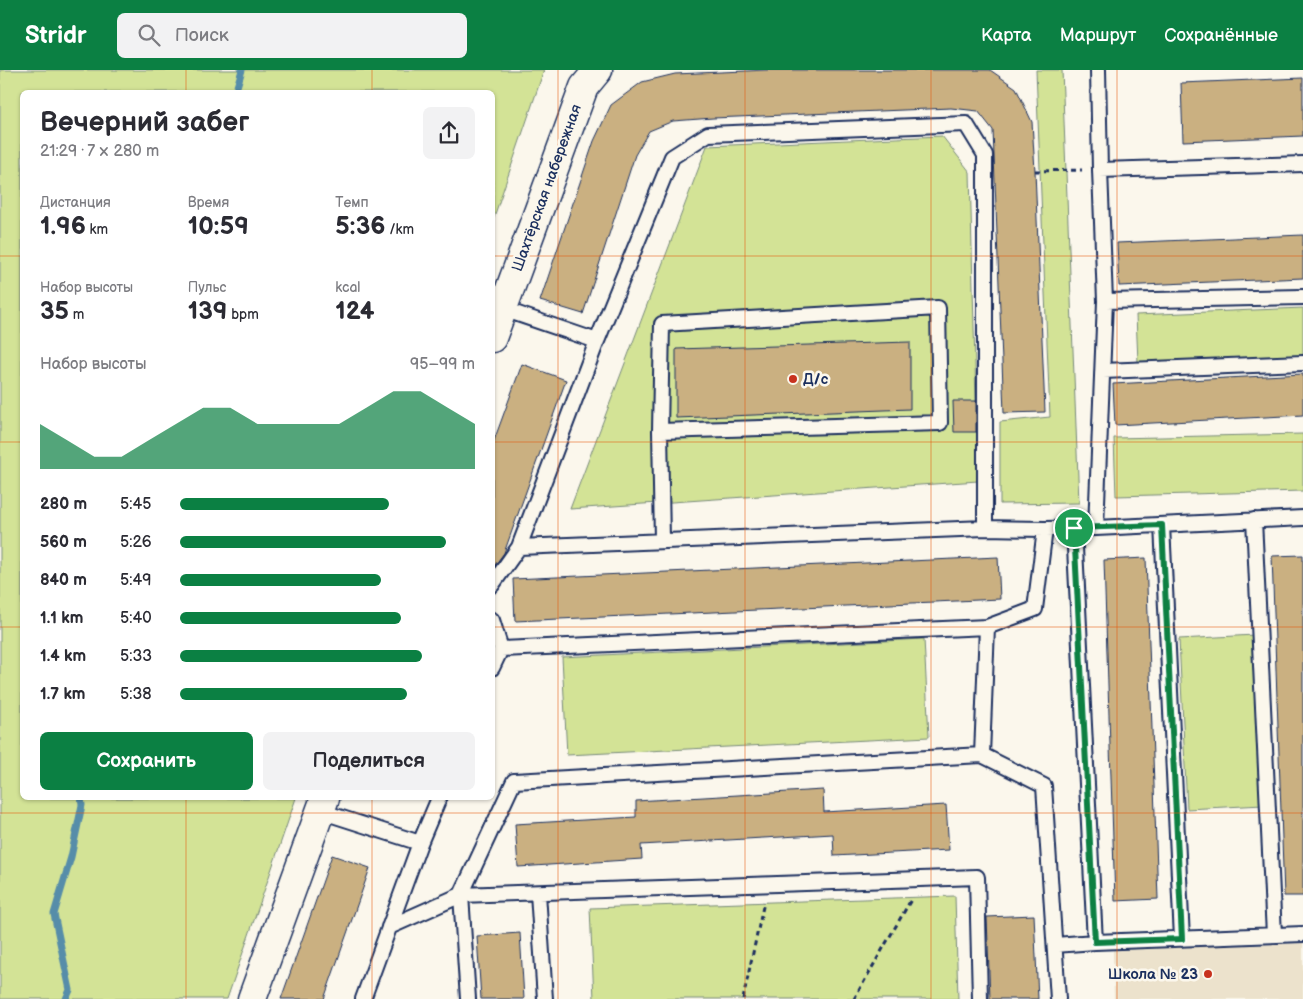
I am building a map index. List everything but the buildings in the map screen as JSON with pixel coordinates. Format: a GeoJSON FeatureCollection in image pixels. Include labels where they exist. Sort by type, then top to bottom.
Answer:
{"type":"FeatureCollection","features":[{"type":"Feature","properties":{"kind":"street","name":"Шахтёрская набережная"},"geometry":{"type":"LineString","coordinates":[[495,330],[584,87],[598,70]]}},
{"type":"Feature","properties":{"kind":"street"},"geometry":{"type":"LineString","coordinates":[[252,999],[323,804]]}},
{"type":"Feature","properties":{"kind":"lane"},"geometry":{"type":"LineString","coordinates":[[1096,528],[1105,301],[1098,70]]}},
{"type":"Feature","properties":{"kind":"lane"},"geometry":{"type":"LineString","coordinates":[[495,581],[519,546],[597,341],[672,157],[708,134],[966,124],[985,155],[985,528]]}},
{"type":"Feature","properties":{"kind":"lane"},"geometry":{"type":"LineString","coordinates":[[1100,170],[1303,164]]}},
{"type":"Feature","properties":{"kind":"lane"},"geometry":{"type":"LineString","coordinates":[[1105,301],[1303,297]]}},
{"type":"Feature","properties":{"kind":"lane"},"geometry":{"type":"LineString","coordinates":[[660,431],[940,423],[938,308],[662,324],[660,431],[662,540]]}},
{"type":"Feature","properties":{"kind":"lane"},"geometry":{"type":"LineString","coordinates":[[503,310],[597,341]]}},
{"type":"Feature","properties":{"kind":"lane"},"geometry":{"type":"LineString","coordinates":[[1103,371],[1303,362]]}},
{"type":"Feature","properties":{"kind":"lane"},"geometry":{"type":"LineString","coordinates":[[519,546],[985,528],[1096,528],[1303,518]]}},
{"type":"Feature","properties":{"kind":"lane"},"geometry":{"type":"LineString","coordinates":[[1254,520],[1274,935]]}},
{"type":"Feature","properties":{"kind":"lane"},"geometry":{"type":"LineString","coordinates":[[1162,525],[1182,939]]}},
{"type":"Feature","properties":{"kind":"lane"},"geometry":{"type":"LineString","coordinates":[[1074,528],[1095,942]]}},
{"type":"Feature","properties":{"kind":"lane"},"geometry":{"type":"LineString","coordinates":[[501,648],[988,627],[1035,609],[1045,529]]}},
{"type":"Feature","properties":{"kind":"lane"},"geometry":{"type":"LineString","coordinates":[[982,755],[988,627]]}},
{"type":"Feature","properties":{"kind":"lane"},"geometry":{"type":"LineString","coordinates":[[495,629],[501,648],[495,661]]}},
{"type":"Feature","properties":{"kind":"lane"},"geometry":{"type":"LineString","coordinates":[[468,999],[461,895],[514,781],[982,755],[1044,786],[1058,999]]}},
{"type":"Feature","properties":{"kind":"lane"},"geometry":{"type":"LineString","coordinates":[[363,999],[420,843],[438,800]]}},
{"type":"Feature","properties":{"kind":"lane"},"geometry":{"type":"LineString","coordinates":[[323,804],[420,843]]}},
{"type":"Feature","properties":{"kind":"lane"},"geometry":{"type":"LineString","coordinates":[[389,927],[461,895],[977,878],[980,999]]}},
{"type":"Feature","properties":{"kind":"lane"},"geometry":{"type":"LineString","coordinates":[[538,892],[545,999]]}},
{"type":"Feature","properties":{"kind":"lane"},"geometry":{"type":"LineString","coordinates":[[1055,945],[1303,934]]}},
{"type":"Feature","properties":{"kind":"path"},"geometry":{"type":"LineString","coordinates":[[1035,171],[1100,170]]}},
{"type":"Feature","properties":{"kind":"path"},"geometry":{"type":"LineString","coordinates":[[854,999],[922,879]]}},
{"type":"Feature","properties":{"kind":"path"},"geometry":{"type":"LineString","coordinates":[[743,999],[767,884]]}},
{"type":"Feature","properties":{"kind":"shaded area","name":"Школа № 23"},"geometry":{"type":"Polygon","coordinates":[[[1303,943],[1303,999],[1114,999],[1113,949],[1303,943]]]}},
{"type":"Feature","properties":{"kind":"green space"},"geometry":{"type":"Polygon","coordinates":[[[0,70],[544,70],[495,214],[495,90],[20,90],[20,800],[295,800],[227,999],[0,999],[0,70]]]}},
{"type":"Feature","properties":{"kind":"green space"},"geometry":{"type":"Polygon","coordinates":[[[1036,70],[1062,70],[1079,503],[1000,504],[1000,422],[1050,417],[1036,70]]]}},
{"type":"Feature","properties":{"kind":"green space"},"geometry":{"type":"Polygon","coordinates":[[[942,136],[970,172],[978,481],[570,509],[707,146],[942,136]]]}},
{"type":"Feature","properties":{"kind":"green space"},"geometry":{"type":"Polygon","coordinates":[[[1303,308],[1303,356],[1138,362],[1136,315],[1303,308]]]}},
{"type":"Feature","properties":{"kind":"green space"},"geometry":{"type":"Polygon","coordinates":[[[1303,434],[1303,491],[1116,496],[1114,438],[1303,434]]]}},
{"type":"Feature","properties":{"kind":"green space"},"geometry":{"type":"Polygon","coordinates":[[[1255,635],[1263,805],[1187,809],[1179,639],[1255,635]]]}},
{"type":"Feature","properties":{"kind":"green space"},"geometry":{"type":"Polygon","coordinates":[[[924,639],[929,737],[567,755],[562,657],[924,639]]]}},
{"type":"Feature","properties":{"kind":"green space"},"geometry":{"type":"Polygon","coordinates":[[[955,896],[958,999],[594,999],[590,908],[955,896]]]}},
{"type":"Feature","properties":{"kind":"waterway"},"geometry":{"type":"LineString","coordinates":[[236,90],[242,70]]}},
{"type":"Feature","properties":{"kind":"waterway"},"geometry":{"type":"LineString","coordinates":[[66,999],[70,990],[54,914],[71,857],[82,805],[81,800]]}},
{"type":"Feature","properties":{"kind":"place","name":"Д/с"},"geometry":{"type":"Point","coordinates":[793,379]}},
{"type":"Feature","properties":{"kind":"place","name":"Школа № 23"},"geometry":{"type":"Point","coordinates":[1208,974]}},
{"type":"Feature","properties":{"kind":"route"},"geometry":{"type":"LineString","coordinates":[[1162,525],[1182,939],[1095,942],[1074,528],[1162,525]]}}]}
